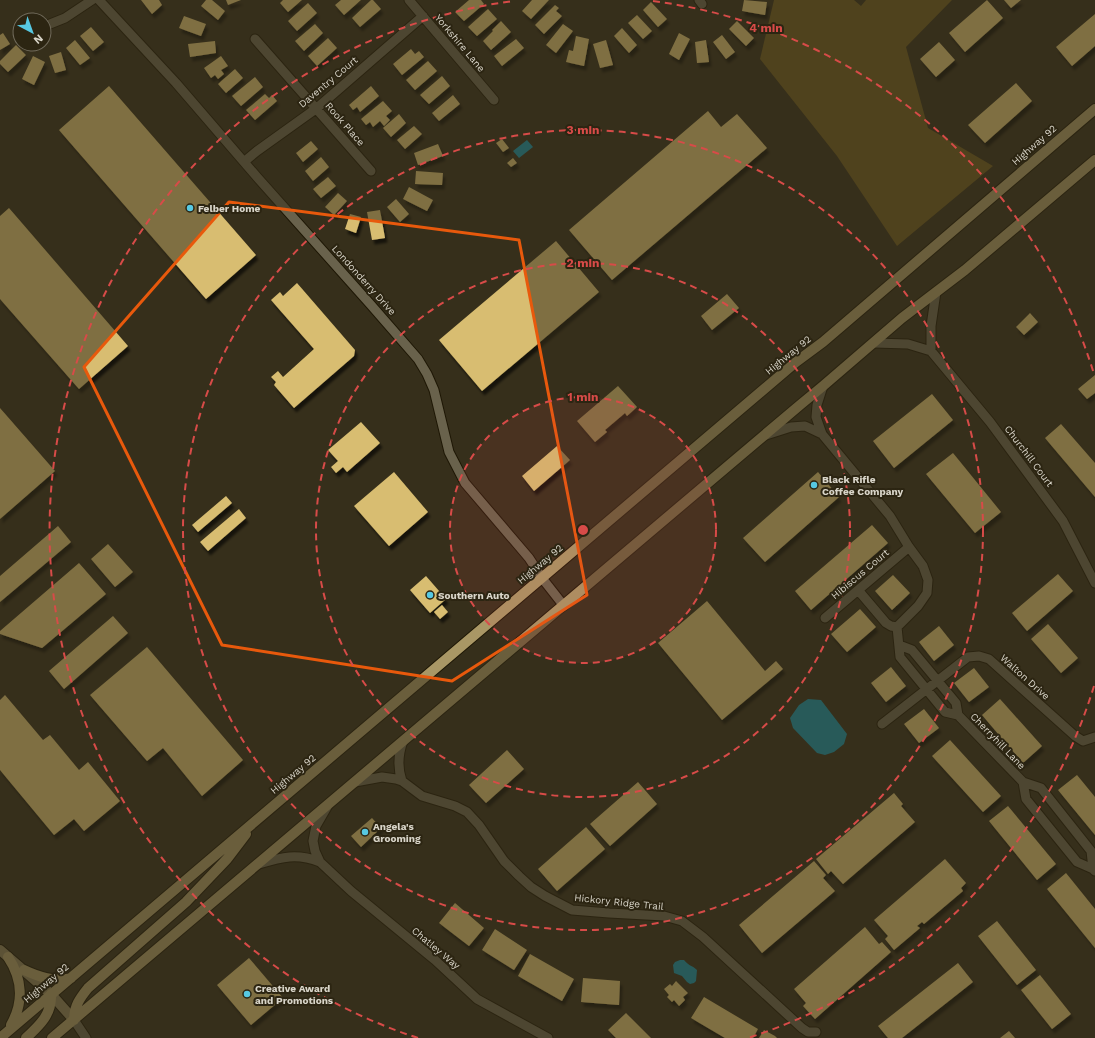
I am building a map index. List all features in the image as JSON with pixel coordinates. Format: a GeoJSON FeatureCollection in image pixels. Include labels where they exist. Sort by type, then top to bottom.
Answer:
{"type":"FeatureCollection","features":[{"type":"Feature","properties":{"kind":"main road","name":"Highway 92"},"geometry":{"type":"LineString","coordinates":[[0,1038],[796,362],[823,342],[1095,109]]}},
{"type":"Feature","properties":{"kind":"main road"},"geometry":{"type":"LineString","coordinates":[[52,1038],[564,606],[764,435],[824,386],[902,318],[965,270],[1095,160]]}},
{"type":"Feature","properties":{"kind":"main road"},"geometry":{"type":"LineString","coordinates":[[74,1020],[76,1004],[88,988],[172,914],[210,878],[238,845],[251,826]]}},
{"type":"Feature","properties":{"kind":"main road"},"geometry":{"type":"LineString","coordinates":[[8,957],[16,971],[20,989],[20,997],[16,1014],[8,1030]]}},
{"type":"Feature","properties":{"kind":"main road"},"geometry":{"type":"LineString","coordinates":[[24,970],[41,977],[58,979],[71,978]]}},
{"type":"Feature","properties":{"kind":"main road"},"geometry":{"type":"LineString","coordinates":[[26,1038],[39,1027],[46,1018],[51,1001],[51,994]]}},
{"type":"Feature","properties":{"kind":"street"},"geometry":{"type":"LineString","coordinates":[[52,23],[65,18],[92,0]]}},
{"type":"Feature","properties":{"kind":"street","name":"Londonderry Drive"},"geometry":{"type":"LineString","coordinates":[[99,0],[176,83],[418,359],[434,390],[449,452],[460,475],[488,511],[529,558],[542,578],[564,606]]}},
{"type":"Feature","properties":{"kind":"street","name":"Yorkshire Lane"},"geometry":{"type":"LineString","coordinates":[[409,0],[494,100]]}},
{"type":"Feature","properties":{"kind":"street","name":"Daventry Court"},"geometry":{"type":"LineString","coordinates":[[245,161],[317,108],[423,16]]}},
{"type":"Feature","properties":{"kind":"street","name":"Rook Place"},"geometry":{"type":"LineString","coordinates":[[255,39],[371,170]]}},
{"type":"Feature","properties":{"kind":"street"},"geometry":{"type":"LineString","coordinates":[[874,343],[908,344],[931,351],[931,326],[936,292]]}},
{"type":"Feature","properties":{"kind":"street","name":"Churchill Court"},"geometry":{"type":"LineString","coordinates":[[931,351],[990,422],[1063,520],[1095,583]]}},
{"type":"Feature","properties":{"kind":"street"},"geometry":{"type":"LineString","coordinates":[[824,386],[817,405],[816,417],[822,434],[890,516],[909,547],[923,566],[928,580],[927,593],[918,606],[897,627],[886,623],[858,590]]}},
{"type":"Feature","properties":{"kind":"street"},"geometry":{"type":"LineString","coordinates":[[764,435],[791,427],[805,426],[822,434]]}},
{"type":"Feature","properties":{"kind":"street","name":"Hibiscus Court"},"geometry":{"type":"LineString","coordinates":[[825,618],[909,547]]}},
{"type":"Feature","properties":{"kind":"street","name":"Cherryhill Lane"},"geometry":{"type":"LineString","coordinates":[[897,627],[900,657],[926,690],[945,712],[958,715],[1023,782],[1041,788],[1091,851],[1094,870]]}},
{"type":"Feature","properties":{"kind":"street","name":"Cherryhill Lane"},"geometry":{"type":"LineString","coordinates":[[899,645],[912,650],[956,703],[958,715]]}},
{"type":"Feature","properties":{"kind":"street","name":"Walton Drive"},"geometry":{"type":"LineString","coordinates":[[882,724],[968,657],[979,656],[989,659],[1075,736],[1083,740],[1095,737]]}},
{"type":"Feature","properties":{"kind":"street"},"geometry":{"type":"LineString","coordinates":[[402,781],[398,765],[400,749],[404,741]]}},
{"type":"Feature","properties":{"kind":"street","name":"Hickory Ridge Trail"},"geometry":{"type":"LineString","coordinates":[[355,782],[382,777],[402,781],[422,796],[455,806],[467,812],[479,825],[504,861],[531,887],[572,910],[664,916],[682,921],[703,937],[802,1028],[808,1032],[816,1032]]}},
{"type":"Feature","properties":{"kind":"street","name":"Cherryhill Lane"},"geometry":{"type":"LineString","coordinates":[[1023,782],[1026,799],[1077,862],[1094,870]]}},
{"type":"Feature","properties":{"kind":"street"},"geometry":{"type":"LineString","coordinates":[[320,862],[315,851],[314,835],[316,826],[327,806]]}},
{"type":"Feature","properties":{"kind":"street","name":"Chatley Way"},"geometry":{"type":"LineString","coordinates":[[259,864],[277,858],[294,856],[320,862],[356,896],[435,960],[477,999],[548,1038]]}},
{"type":"Feature","properties":{"kind":"street"},"geometry":{"type":"LineString","coordinates":[[0,950],[51,994],[74,1020],[86,1038]]}},
{"type":"Feature","properties":{"kind":"highlighted area"},"geometry":{"type":"Polygon","coordinates":[[[229,202],[519,240],[587,595],[452,681],[222,645],[84,367],[229,202]]]}},
{"type":"Feature","properties":{"kind":"shaded area"},"geometry":{"type":"Polygon","coordinates":[[[774,0],[854,0],[861,6],[866,0],[952,0],[906,47],[928,128],[993,166],[897,246],[837,156],[760,59],[774,0]]]}},
{"type":"Feature","properties":{"kind":"water"},"geometry":{"type":"Polygon","coordinates":[[[527,140],[533,147],[519,158],[513,151],[527,140]]]}},
{"type":"Feature","properties":{"kind":"water"},"geometry":{"type":"Polygon","coordinates":[[[808,699],[821,700],[847,734],[844,744],[834,752],[825,755],[817,753],[793,728],[790,718],[799,705],[808,699]]]}},
{"type":"Feature","properties":{"kind":"water"},"geometry":{"type":"Polygon","coordinates":[[[684,960],[697,970],[696,981],[694,983],[690,984],[682,976],[674,973],[673,965],[675,962],[684,960]]]}},
{"type":"Feature","properties":{"kind":"building"},"geometry":{"type":"Polygon","coordinates":[[[141,0],[159,0],[162,5],[152,14],[141,0]]]}},
{"type":"Feature","properties":{"kind":"building"},"geometry":{"type":"Polygon","coordinates":[[[206,0],[212,0],[225,11],[218,20],[201,6],[206,0]]]}},
{"type":"Feature","properties":{"kind":"building"},"geometry":{"type":"Polygon","coordinates":[[[226,0],[241,0],[228,5],[226,0]]]}},
{"type":"Feature","properties":{"kind":"building"},"geometry":{"type":"Polygon","coordinates":[[[283,0],[302,0],[288,12],[280,3],[283,0]]]}},
{"type":"Feature","properties":{"kind":"building"},"geometry":{"type":"Polygon","coordinates":[[[341,0],[361,0],[344,15],[335,5],[341,0]]]}},
{"type":"Feature","properties":{"kind":"building"},"geometry":{"type":"Polygon","coordinates":[[[371,0],[373,0],[381,9],[360,27],[352,18],[371,0]]]}},
{"type":"Feature","properties":{"kind":"building"},"geometry":{"type":"Polygon","coordinates":[[[469,0],[481,0],[484,4],[464,21],[455,12],[469,0]]]}},
{"type":"Feature","properties":{"kind":"building"},"geometry":{"type":"Polygon","coordinates":[[[532,0],[549,0],[531,19],[522,11],[532,0]]]}},
{"type":"Feature","properties":{"kind":"building"},"geometry":{"type":"Polygon","coordinates":[[[744,0],[767,2],[765,15],[742,11],[744,0]]]}},
{"type":"Feature","properties":{"kind":"building"},"geometry":{"type":"Polygon","coordinates":[[[987,0],[1003,18],[965,52],[949,33],[987,0]]]}},
{"type":"Feature","properties":{"kind":"building"},"geometry":{"type":"Polygon","coordinates":[[[1004,0],[1021,0],[1011,8],[1004,0]]]}},
{"type":"Feature","properties":{"kind":"building"},"geometry":{"type":"Polygon","coordinates":[[[651,2],[667,19],[658,27],[643,10],[651,2]]]}},
{"type":"Feature","properties":{"kind":"building"},"geometry":{"type":"Polygon","coordinates":[[[308,3],[317,13],[297,31],[288,21],[308,3]]]}},
{"type":"Feature","properties":{"kind":"building"},"geometry":{"type":"Polygon","coordinates":[[[555,5],[559,8],[556,11],[562,16],[544,34],[535,25],[555,5]]]}},
{"type":"Feature","properties":{"kind":"building"},"geometry":{"type":"Polygon","coordinates":[[[488,9],[497,19],[477,36],[468,27],[488,9]]]}},
{"type":"Feature","properties":{"kind":"building"},"geometry":{"type":"Polygon","coordinates":[[[1095,14],[1095,46],[1072,66],[1056,47],[1095,14]]]}},
{"type":"Feature","properties":{"kind":"building"},"geometry":{"type":"Polygon","coordinates":[[[637,15],[652,31],[643,39],[628,23],[637,15]]]}},
{"type":"Feature","properties":{"kind":"building"},"geometry":{"type":"Polygon","coordinates":[[[184,16],[206,24],[201,36],[179,28],[184,16]]]}},
{"type":"Feature","properties":{"kind":"building"},"geometry":{"type":"Polygon","coordinates":[[[501,21],[511,32],[491,50],[483,41],[501,21]]]}},
{"type":"Feature","properties":{"kind":"building"},"geometry":{"type":"Polygon","coordinates":[[[737,21],[754,38],[746,46],[729,29],[737,21]]]}},
{"type":"Feature","properties":{"kind":"building"},"geometry":{"type":"Polygon","coordinates":[[[315,24],[323,33],[304,51],[295,41],[315,24]]]}},
{"type":"Feature","properties":{"kind":"building"},"geometry":{"type":"Polygon","coordinates":[[[563,24],[573,31],[556,53],[546,45],[563,24]]]}},
{"type":"Feature","properties":{"kind":"building"},"geometry":{"type":"Polygon","coordinates":[[[91,27],[104,42],[93,51],[80,36],[91,27]]]}},
{"type":"Feature","properties":{"kind":"building"},"geometry":{"type":"Polygon","coordinates":[[[622,28],[637,45],[629,53],[614,36],[622,28]]]}},
{"type":"Feature","properties":{"kind":"building"},"geometry":{"type":"Polygon","coordinates":[[[3,33],[10,44],[0,50],[0,35],[3,33]]]}},
{"type":"Feature","properties":{"kind":"building"},"geometry":{"type":"Polygon","coordinates":[[[679,33],[690,39],[679,60],[669,54],[679,33]]]}},
{"type":"Feature","properties":{"kind":"building"},"geometry":{"type":"Polygon","coordinates":[[[722,35],[735,52],[726,59],[713,42],[722,35]]]}},
{"type":"Feature","properties":{"kind":"building"},"geometry":{"type":"Polygon","coordinates":[[[576,36],[589,39],[584,66],[566,62],[569,50],[573,51],[576,36]]]}},
{"type":"Feature","properties":{"kind":"building"},"geometry":{"type":"Polygon","coordinates":[[[328,38],[337,48],[317,66],[308,56],[328,38]]]}},
{"type":"Feature","properties":{"kind":"building"},"geometry":{"type":"Polygon","coordinates":[[[516,39],[524,48],[502,66],[494,56],[516,39]]]}},
{"type":"Feature","properties":{"kind":"building"},"geometry":{"type":"Polygon","coordinates":[[[75,40],[90,58],[80,65],[66,48],[75,40]]]}},
{"type":"Feature","properties":{"kind":"building"},"geometry":{"type":"Polygon","coordinates":[[[606,40],[613,65],[600,68],[593,44],[606,40]]]}},
{"type":"Feature","properties":{"kind":"building"},"geometry":{"type":"Polygon","coordinates":[[[706,40],[709,62],[697,63],[695,42],[706,40]]]}},
{"type":"Feature","properties":{"kind":"building"},"geometry":{"type":"Polygon","coordinates":[[[215,41],[216,53],[190,57],[188,44],[215,41]]]}},
{"type":"Feature","properties":{"kind":"building"},"geometry":{"type":"Polygon","coordinates":[[[939,42],[955,60],[936,77],[920,59],[939,42]]]}},
{"type":"Feature","properties":{"kind":"building"},"geometry":{"type":"Polygon","coordinates":[[[12,49],[12,52],[23,52],[26,55],[8,72],[0,64],[0,61],[12,49]]]}},
{"type":"Feature","properties":{"kind":"building"},"geometry":{"type":"Polygon","coordinates":[[[411,49],[415,54],[419,51],[424,57],[402,75],[393,64],[411,49]]]}},
{"type":"Feature","properties":{"kind":"building"},"geometry":{"type":"Polygon","coordinates":[[[61,52],[66,70],[55,73],[49,56],[61,52]]]}},
{"type":"Feature","properties":{"kind":"building"},"geometry":{"type":"Polygon","coordinates":[[[33,56],[45,62],[34,85],[22,79],[33,56]]]}},
{"type":"Feature","properties":{"kind":"building"},"geometry":{"type":"Polygon","coordinates":[[[221,56],[228,66],[221,70],[224,74],[218,79],[215,75],[211,78],[204,68],[221,56]]]}},
{"type":"Feature","properties":{"kind":"building"},"geometry":{"type":"Polygon","coordinates":[[[428,61],[437,71],[415,90],[406,80],[428,61]]]}},
{"type":"Feature","properties":{"kind":"building"},"geometry":{"type":"Polygon","coordinates":[[[235,69],[243,78],[226,93],[218,84],[235,69]]]}},
{"type":"Feature","properties":{"kind":"building"},"geometry":{"type":"Polygon","coordinates":[[[442,76],[450,86],[429,104],[420,95],[442,76]]]}},
{"type":"Feature","properties":{"kind":"building"},"geometry":{"type":"Polygon","coordinates":[[[255,77],[263,87],[241,106],[232,96],[255,77]]]}},
{"type":"Feature","properties":{"kind":"building"},"geometry":{"type":"Polygon","coordinates":[[[1016,83],[1032,101],[985,143],[968,125],[1016,83]]]}},
{"type":"Feature","properties":{"kind":"building"},"geometry":{"type":"Polygon","coordinates":[[[109,86],[256,255],[206,299],[59,130],[109,86]]]}},
{"type":"Feature","properties":{"kind":"building"},"geometry":{"type":"Polygon","coordinates":[[[371,86],[379,96],[360,112],[357,107],[353,110],[349,105],[371,86]]]}},
{"type":"Feature","properties":{"kind":"building"},"geometry":{"type":"Polygon","coordinates":[[[265,94],[269,98],[272,95],[277,101],[255,120],[246,110],[265,94]]]}},
{"type":"Feature","properties":{"kind":"building"},"geometry":{"type":"Polygon","coordinates":[[[453,95],[460,104],[439,121],[432,113],[453,95]]]}},
{"type":"Feature","properties":{"kind":"building"},"geometry":{"type":"Polygon","coordinates":[[[383,101],[392,111],[386,116],[390,120],[384,126],[380,121],[373,127],[370,122],[366,125],[361,119],[383,101]]]}},
{"type":"Feature","properties":{"kind":"building"},"geometry":{"type":"Polygon","coordinates":[[[708,111],[721,127],[737,114],[767,148],[612,280],[569,230],[708,111]]]}},
{"type":"Feature","properties":{"kind":"building"},"geometry":{"type":"Polygon","coordinates":[[[399,114],[406,123],[391,137],[383,128],[399,114]]]}},
{"type":"Feature","properties":{"kind":"building"},"geometry":{"type":"Polygon","coordinates":[[[414,126],[422,134],[405,149],[397,140],[414,126]]]}},
{"type":"Feature","properties":{"kind":"building"},"geometry":{"type":"Polygon","coordinates":[[[502,139],[509,148],[503,152],[496,143],[502,139]]]}},
{"type":"Feature","properties":{"kind":"building"},"geometry":{"type":"Polygon","coordinates":[[[311,141],[318,149],[303,162],[296,153],[311,141]]]}},
{"type":"Feature","properties":{"kind":"building"},"geometry":{"type":"Polygon","coordinates":[[[438,144],[443,156],[418,165],[414,153],[438,144]]]}},
{"type":"Feature","properties":{"kind":"building"},"geometry":{"type":"Polygon","coordinates":[[[321,157],[329,167],[313,181],[305,171],[321,157]]]}},
{"type":"Feature","properties":{"kind":"building"},"geometry":{"type":"Polygon","coordinates":[[[513,158],[517,163],[511,167],[507,163],[513,158]]]}},
{"type":"Feature","properties":{"kind":"building"},"geometry":{"type":"Polygon","coordinates":[[[416,171],[443,173],[442,185],[415,184],[416,171]]]}},
{"type":"Feature","properties":{"kind":"building"},"geometry":{"type":"Polygon","coordinates":[[[328,177],[336,186],[321,198],[313,189],[328,177]]]}},
{"type":"Feature","properties":{"kind":"building"},"geometry":{"type":"Polygon","coordinates":[[[409,187],[433,200],[427,211],[403,199],[409,187]]]}},
{"type":"Feature","properties":{"kind":"building"},"geometry":{"type":"Polygon","coordinates":[[[338,193],[347,201],[334,215],[325,207],[338,193]]]}},
{"type":"Feature","properties":{"kind":"building"},"geometry":{"type":"Polygon","coordinates":[[[396,199],[409,214],[400,222],[387,207],[396,199]]]}},
{"type":"Feature","properties":{"kind":"building"},"geometry":{"type":"Polygon","coordinates":[[[9,208],[128,346],[79,389],[0,299],[0,216],[9,208]]]}},
{"type":"Feature","properties":{"kind":"building"},"geometry":{"type":"Polygon","coordinates":[[[380,210],[385,238],[372,240],[367,212],[380,210]]]}},
{"type":"Feature","properties":{"kind":"building"},"geometry":{"type":"Polygon","coordinates":[[[350,214],[361,217],[356,233],[345,229],[350,214]]]}},
{"type":"Feature","properties":{"kind":"building"},"geometry":{"type":"Polygon","coordinates":[[[556,241],[599,292],[482,391],[439,340],[556,241]]]}},
{"type":"Feature","properties":{"kind":"building"},"geometry":{"type":"Polygon","coordinates":[[[297,283],[355,350],[354,356],[294,408],[274,385],[276,382],[271,377],[278,371],[283,377],[314,349],[271,300],[280,292],[283,296],[297,283]]]}},
{"type":"Feature","properties":{"kind":"building"},"geometry":{"type":"Polygon","coordinates":[[[727,294],[739,308],[712,330],[701,316],[727,294]]]}},
{"type":"Feature","properties":{"kind":"building"},"geometry":{"type":"Polygon","coordinates":[[[1030,313],[1038,322],[1024,335],[1016,327],[1030,313]]]}},
{"type":"Feature","properties":{"kind":"building"},"geometry":{"type":"Polygon","coordinates":[[[1095,375],[1095,393],[1087,399],[1078,389],[1095,375]]]}},
{"type":"Feature","properties":{"kind":"building"},"geometry":{"type":"Polygon","coordinates":[[[618,386],[637,407],[627,416],[625,413],[605,430],[607,432],[595,442],[577,421],[618,386]]]}},
{"type":"Feature","properties":{"kind":"building"},"geometry":{"type":"Polygon","coordinates":[[[932,394],[953,420],[894,468],[873,441],[932,394]]]}},
{"type":"Feature","properties":{"kind":"building"},"geometry":{"type":"Polygon","coordinates":[[[0,408],[55,471],[0,519],[0,408]]]}},
{"type":"Feature","properties":{"kind":"building"},"geometry":{"type":"Polygon","coordinates":[[[361,422],[380,443],[347,472],[343,467],[336,473],[331,467],[338,461],[328,450],[361,422]]]}},
{"type":"Feature","properties":{"kind":"building"},"geometry":{"type":"Polygon","coordinates":[[[1061,424],[1095,463],[1095,497],[1045,438],[1061,424]]]}},
{"type":"Feature","properties":{"kind":"building"},"geometry":{"type":"Polygon","coordinates":[[[557,446],[570,460],[534,491],[522,476],[557,446]]]}},
{"type":"Feature","properties":{"kind":"building"},"geometry":{"type":"Polygon","coordinates":[[[953,453],[1001,512],[975,533],[926,474],[953,453]]]}},
{"type":"Feature","properties":{"kind":"building"},"geometry":{"type":"Polygon","coordinates":[[[394,472],[428,512],[389,546],[354,506],[394,472]]]}},
{"type":"Feature","properties":{"kind":"building"},"geometry":{"type":"Polygon","coordinates":[[[818,472],[839,497],[765,562],[743,538],[818,472]]]}},
{"type":"Feature","properties":{"kind":"building"},"geometry":{"type":"Polygon","coordinates":[[[226,496],[232,503],[198,532],[192,525],[226,496]]]}},
{"type":"Feature","properties":{"kind":"building"},"geometry":{"type":"Polygon","coordinates":[[[239,509],[246,518],[208,551],[200,542],[239,509]]]}},
{"type":"Feature","properties":{"kind":"building"},"geometry":{"type":"Polygon","coordinates":[[[872,525],[888,543],[811,610],[795,591],[872,525]]]}},
{"type":"Feature","properties":{"kind":"building"},"geometry":{"type":"Polygon","coordinates":[[[58,526],[71,542],[0,602],[0,576],[58,526]]]}},
{"type":"Feature","properties":{"kind":"building"},"geometry":{"type":"Polygon","coordinates":[[[108,544],[133,572],[115,587],[91,559],[108,544]]]}},
{"type":"Feature","properties":{"kind":"building"},"geometry":{"type":"Polygon","coordinates":[[[79,563],[106,594],[42,648],[0,634],[0,631],[79,563]]]}},
{"type":"Feature","properties":{"kind":"building"},"geometry":{"type":"Polygon","coordinates":[[[1058,574],[1073,591],[1027,631],[1012,613],[1058,574]]]}},
{"type":"Feature","properties":{"kind":"building"},"geometry":{"type":"Polygon","coordinates":[[[893,575],[910,593],[892,610],[875,591],[893,575]]]}},
{"type":"Feature","properties":{"kind":"building"},"geometry":{"type":"Polygon","coordinates":[[[426,576],[446,599],[430,613],[410,590],[426,576]]]}},
{"type":"Feature","properties":{"kind":"building"},"geometry":{"type":"Polygon","coordinates":[[[707,601],[765,671],[776,661],[783,669],[722,720],[658,643],[707,601]]]}},
{"type":"Feature","properties":{"kind":"building"},"geometry":{"type":"Polygon","coordinates":[[[442,605],[448,612],[440,619],[434,612],[442,605]]]}},
{"type":"Feature","properties":{"kind":"building"},"geometry":{"type":"Polygon","coordinates":[[[860,609],[876,627],[847,652],[831,634],[860,609]]]}},
{"type":"Feature","properties":{"kind":"building"},"geometry":{"type":"Polygon","coordinates":[[[113,616],[128,633],[64,689],[49,671],[113,616]]]}},
{"type":"Feature","properties":{"kind":"building"},"geometry":{"type":"Polygon","coordinates":[[[1048,624],[1078,658],[1061,673],[1031,639],[1048,624]]]}},
{"type":"Feature","properties":{"kind":"building"},"geometry":{"type":"Polygon","coordinates":[[[939,626],[954,645],[934,661],[919,642],[939,626]]]}},
{"type":"Feature","properties":{"kind":"building"},"geometry":{"type":"Polygon","coordinates":[[[147,647],[243,760],[202,796],[163,748],[147,761],[90,695],[147,647]]]}},
{"type":"Feature","properties":{"kind":"building"},"geometry":{"type":"Polygon","coordinates":[[[891,667],[906,686],[886,702],[871,683],[891,667]]]}},
{"type":"Feature","properties":{"kind":"building"},"geometry":{"type":"Polygon","coordinates":[[[974,668],[989,687],[969,702],[954,683],[974,668]]]}},
{"type":"Feature","properties":{"kind":"building"},"geometry":{"type":"Polygon","coordinates":[[[5,695],[43,740],[50,735],[79,770],[88,762],[120,801],[84,831],[74,819],[54,835],[0,770],[0,700],[5,695]]]}},
{"type":"Feature","properties":{"kind":"building"},"geometry":{"type":"Polygon","coordinates":[[[1000,699],[1042,746],[1023,763],[982,715],[1000,699]]]}},
{"type":"Feature","properties":{"kind":"building"},"geometry":{"type":"Polygon","coordinates":[[[924,709],[939,728],[919,743],[904,724],[924,709]]]}},
{"type":"Feature","properties":{"kind":"building"},"geometry":{"type":"Polygon","coordinates":[[[950,740],[1001,796],[983,812],[932,756],[950,740]]]}},
{"type":"Feature","properties":{"kind":"building"},"geometry":{"type":"Polygon","coordinates":[[[507,750],[524,769],[486,803],[469,785],[507,750]]]}},
{"type":"Feature","properties":{"kind":"building"},"geometry":{"type":"Polygon","coordinates":[[[1077,775],[1095,797],[1095,835],[1058,790],[1077,775]]]}},
{"type":"Feature","properties":{"kind":"building"},"geometry":{"type":"Polygon","coordinates":[[[638,782],[657,804],[610,846],[590,824],[638,782]]]}},
{"type":"Feature","properties":{"kind":"building"},"geometry":{"type":"Polygon","coordinates":[[[894,793],[903,804],[901,806],[915,822],[843,884],[831,871],[828,874],[816,859],[894,793]]]}},
{"type":"Feature","properties":{"kind":"building"},"geometry":{"type":"Polygon","coordinates":[[[1008,806],[1056,864],[1037,880],[989,821],[1008,806]]]}},
{"type":"Feature","properties":{"kind":"building"},"geometry":{"type":"Polygon","coordinates":[[[372,818],[381,828],[361,847],[351,836],[372,818]]]}},
{"type":"Feature","properties":{"kind":"building"},"geometry":{"type":"Polygon","coordinates":[[[586,827],[605,849],[557,891],[538,869],[586,827]]]}},
{"type":"Feature","properties":{"kind":"building"},"geometry":{"type":"Polygon","coordinates":[[[945,859],[966,883],[961,888],[963,891],[924,924],[922,922],[917,926],[920,928],[894,950],[885,939],[888,936],[874,920],[945,859]]]}},
{"type":"Feature","properties":{"kind":"building"},"geometry":{"type":"Polygon","coordinates":[[[814,861],[826,875],[823,878],[835,891],[762,953],[739,925],[814,861]]]}},
{"type":"Feature","properties":{"kind":"building"},"geometry":{"type":"Polygon","coordinates":[[[1066,873],[1095,909],[1095,948],[1047,889],[1066,873]]]}},
{"type":"Feature","properties":{"kind":"building"},"geometry":{"type":"Polygon","coordinates":[[[455,903],[484,928],[469,946],[439,923],[455,903]]]}},
{"type":"Feature","properties":{"kind":"building"},"geometry":{"type":"Polygon","coordinates":[[[997,921],[1036,970],[1017,985],[978,936],[997,921]]]}},
{"type":"Feature","properties":{"kind":"building"},"geometry":{"type":"Polygon","coordinates":[[[865,927],[879,944],[882,942],[891,952],[815,1019],[803,1006],[806,1003],[794,989],[865,927]]]}},
{"type":"Feature","properties":{"kind":"building"},"geometry":{"type":"Polygon","coordinates":[[[495,929],[527,950],[514,970],[482,950],[495,929]]]}},
{"type":"Feature","properties":{"kind":"building"},"geometry":{"type":"Polygon","coordinates":[[[530,954],[574,979],[562,1001],[518,976],[530,954]]]}},
{"type":"Feature","properties":{"kind":"building"},"geometry":{"type":"Polygon","coordinates":[[[249,958],[283,998],[251,1025],[217,985],[249,958]]]}},
{"type":"Feature","properties":{"kind":"building"},"geometry":{"type":"Polygon","coordinates":[[[958,963],[973,982],[902,1038],[888,1038],[878,1026],[958,963]]]}},
{"type":"Feature","properties":{"kind":"building"},"geometry":{"type":"Polygon","coordinates":[[[1040,975],[1071,1014],[1052,1029],[1021,990],[1040,975]]]}},
{"type":"Feature","properties":{"kind":"building"},"geometry":{"type":"Polygon","coordinates":[[[583,978],[620,981],[619,1005],[581,1002],[583,978]]]}},
{"type":"Feature","properties":{"kind":"building"},"geometry":{"type":"Polygon","coordinates":[[[676,981],[688,993],[683,997],[685,1000],[679,1006],[674,1000],[672,1002],[667,997],[669,995],[664,989],[670,984],[672,986],[676,981]]]}},
{"type":"Feature","properties":{"kind":"building"},"geometry":{"type":"Polygon","coordinates":[[[704,997],[758,1029],[753,1038],[725,1038],[691,1018],[704,997]]]}},
{"type":"Feature","properties":{"kind":"building"},"geometry":{"type":"Polygon","coordinates":[[[626,1013],[651,1038],[616,1038],[608,1030],[626,1013]]]}},
{"type":"Feature","properties":{"kind":"building"},"geometry":{"type":"Polygon","coordinates":[[[764,1030],[775,1036],[777,1038],[759,1038],[764,1030]]]}},
{"type":"Feature","properties":{"kind":"building"},"geometry":{"type":"Polygon","coordinates":[[[1009,1031],[1015,1038],[1000,1038],[1009,1031]]]}},
{"type":"Feature","properties":{"kind":"place","name":"Felber Home"},"geometry":{"type":"Point","coordinates":[190,208]}},
{"type":"Feature","properties":{"kind":"place","name":"Black Rifle Coffee Company"},"geometry":{"type":"Point","coordinates":[814,485]}},
{"type":"Feature","properties":{"kind":"place","name":"Southern Auto"},"geometry":{"type":"Point","coordinates":[430,595]}},
{"type":"Feature","properties":{"kind":"place","name":"Angela's Grooming"},"geometry":{"type":"Point","coordinates":[365,832]}},
{"type":"Feature","properties":{"kind":"place","name":"Creative Award and Promotions"},"geometry":{"type":"Point","coordinates":[247,994]}}]}
